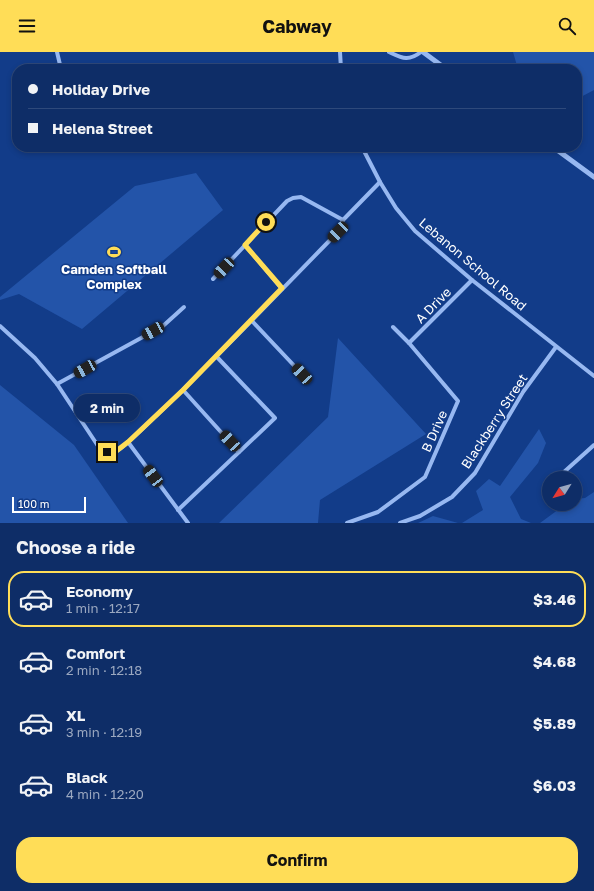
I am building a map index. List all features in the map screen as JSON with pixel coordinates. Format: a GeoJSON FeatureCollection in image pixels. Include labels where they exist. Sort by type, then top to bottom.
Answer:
{"type":"FeatureCollection","features":[{"type":"Feature","properties":{"kind":"street"},"geometry":{"type":"LineString","coordinates":[[57,52],[60,64]]}},
{"type":"Feature","properties":{"kind":"street"},"geometry":{"type":"LineString","coordinates":[[340,52],[341,64]]}},
{"type":"Feature","properties":{"kind":"street"},"geometry":{"type":"LineString","coordinates":[[389,52],[405,59],[416,56],[422,52],[439,64]]}},
{"type":"Feature","properties":{"kind":"street","name":"Lebanon School Road"},"geometry":{"type":"LineString","coordinates":[[365,152],[380,182],[396,208],[415,230],[472,280],[594,376]]}},
{"type":"Feature","properties":{"kind":"street"},"geometry":{"type":"LineString","coordinates":[[560,152],[594,177]]}},
{"type":"Feature","properties":{"kind":"street"},"geometry":{"type":"LineString","coordinates":[[0,326],[35,358],[57,384],[100,449],[107,452],[115,452],[128,442],[183,390],[252,321],[282,288],[338,232],[343,220],[380,182]]}},
{"type":"Feature","properties":{"kind":"street"},"geometry":{"type":"LineString","coordinates":[[213,279],[287,200],[301,198],[343,220]]}},
{"type":"Feature","properties":{"kind":"street"},"geometry":{"type":"LineString","coordinates":[[245,245],[282,288]]}},
{"type":"Feature","properties":{"kind":"street","name":"A Drive"},"geometry":{"type":"LineString","coordinates":[[409,343],[472,280]]}},
{"type":"Feature","properties":{"kind":"street"},"geometry":{"type":"LineString","coordinates":[[57,384],[163,326],[184,308]]}},
{"type":"Feature","properties":{"kind":"street"},"geometry":{"type":"LineString","coordinates":[[252,321],[302,374]]}},
{"type":"Feature","properties":{"kind":"street","name":"B Drive"},"geometry":{"type":"LineString","coordinates":[[347,523],[378,512],[425,477],[458,401],[409,343],[393,327]]}},
{"type":"Feature","properties":{"kind":"street","name":"Blackberry Street"},"geometry":{"type":"LineString","coordinates":[[400,523],[420,516],[452,496],[475,472],[523,392],[556,347]]}},
{"type":"Feature","properties":{"kind":"street"},"geometry":{"type":"LineString","coordinates":[[178,510],[275,418],[216,356]]}},
{"type":"Feature","properties":{"kind":"street"},"geometry":{"type":"LineString","coordinates":[[183,390],[239,452]]}},
{"type":"Feature","properties":{"kind":"street"},"geometry":{"type":"LineString","coordinates":[[128,442],[188,523]]}},
{"type":"Feature","properties":{"kind":"street"},"geometry":{"type":"LineString","coordinates":[[565,471],[594,445]]}},
{"type":"Feature","properties":{"kind":"shaded area"},"geometry":{"type":"Polygon","coordinates":[[[513,52],[594,52],[594,90],[582,96],[582,64],[517,64],[513,52]]]}},
{"type":"Feature","properties":{"kind":"shaded area","name":"Camden Softball Complex"},"geometry":{"type":"Polygon","coordinates":[[[196,173],[223,210],[82,329],[19,294],[0,300],[0,297],[135,186],[196,173]]]}},
{"type":"Feature","properties":{"kind":"shaded area"},"geometry":{"type":"Polygon","coordinates":[[[338,338],[426,434],[320,500],[318,523],[219,523],[328,417],[338,338]]]}},
{"type":"Feature","properties":{"kind":"shaded area"},"geometry":{"type":"Polygon","coordinates":[[[0,385],[74,445],[128,523],[0,523],[0,385]]]}},
{"type":"Feature","properties":{"kind":"shaded area"},"geometry":{"type":"Polygon","coordinates":[[[539,429],[546,443],[538,463],[510,497],[521,519],[531,523],[462,523],[483,510],[476,491],[489,479],[500,486],[539,429]]]}},
{"type":"Feature","properties":{"kind":"shaded area"},"geometry":{"type":"Polygon","coordinates":[[[594,492],[594,523],[540,523],[556,511],[582,511],[582,498],[594,492]]]}},
{"type":"Feature","properties":{"kind":"shaded area"},"geometry":{"type":"Polygon","coordinates":[[[433,516],[458,523],[418,523],[433,516]]]}},
{"type":"Feature","properties":{"kind":"place","name":"Camden Softball Complex"},"geometry":{"type":"Point","coordinates":[114,252]}},
{"type":"Feature","properties":{"kind":"route"},"geometry":{"type":"LineString","coordinates":[[107,452],[115,452],[128,442],[252,321],[282,288],[245,245],[266,222]]}}]}
